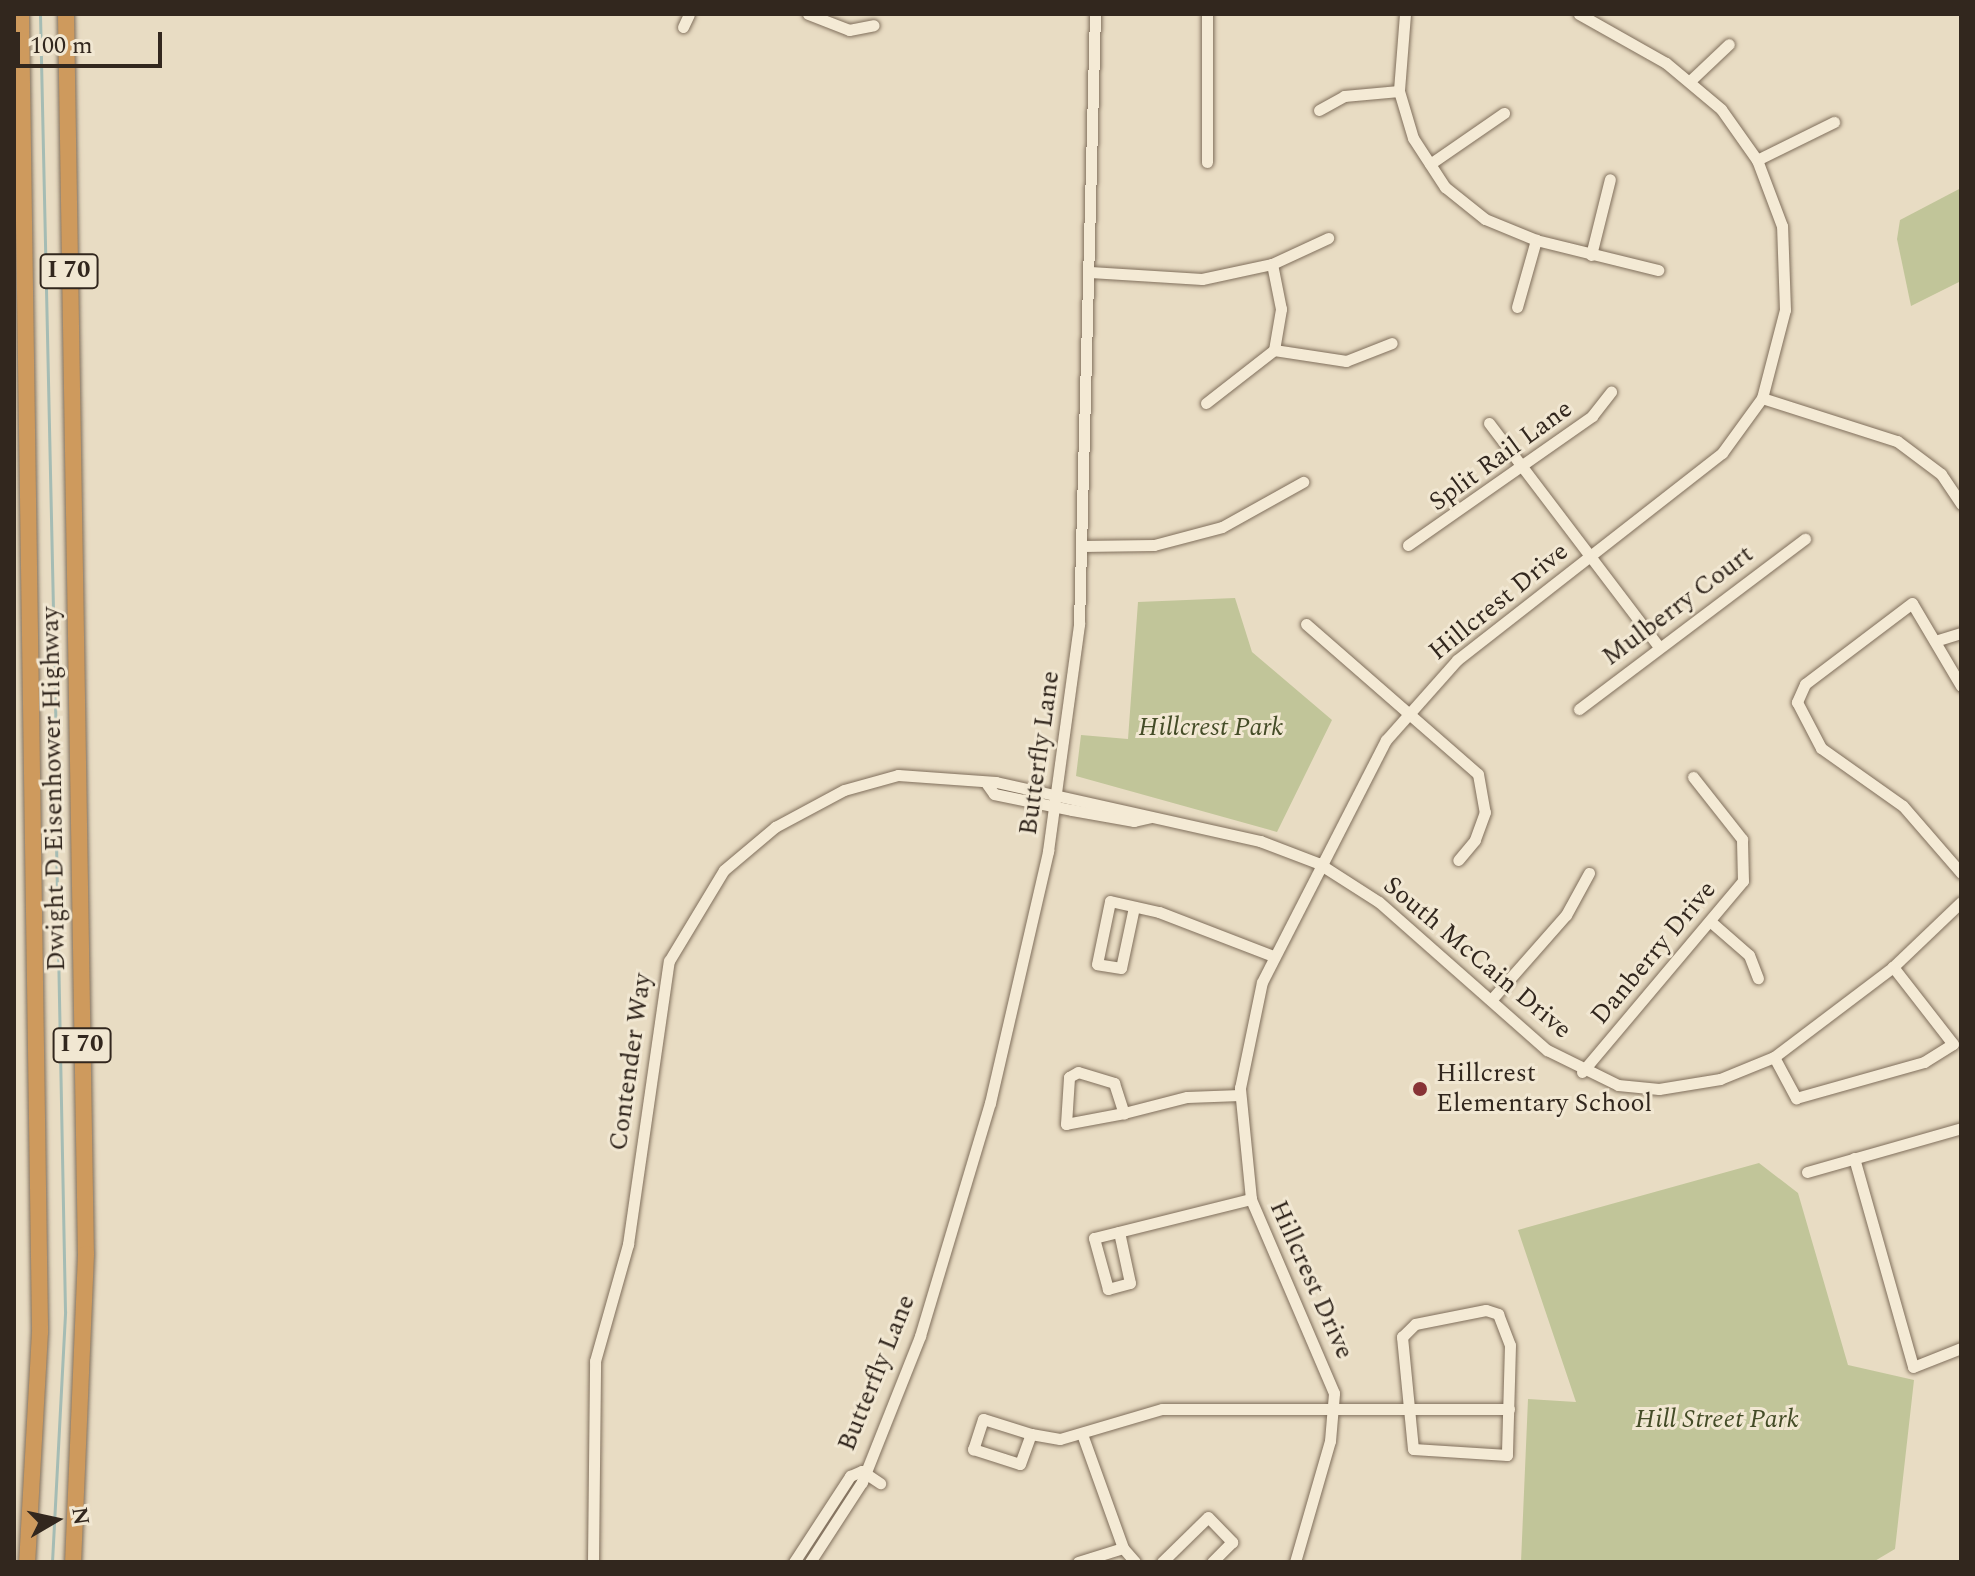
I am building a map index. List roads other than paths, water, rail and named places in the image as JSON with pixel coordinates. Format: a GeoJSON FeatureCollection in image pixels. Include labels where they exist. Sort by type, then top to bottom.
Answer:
{"type":"FeatureCollection","features":[{"type":"Feature","properties":{"kind":"highway","name":"Dwight D Eisenhower Highway"},"geometry":{"type":"LineString","coordinates":[[21,14],[40,1332],[27,1562]]}},
{"type":"Feature","properties":{"kind":"highway","name":"Dwight D Eisenhower Highway"},"geometry":{"type":"LineString","coordinates":[[66,14],[86,1254],[73,1562]]}},
{"type":"Feature","properties":{"kind":"street"},"geometry":{"type":"LineString","coordinates":[[683,27],[689,14]]}},
{"type":"Feature","properties":{"kind":"street"},"geometry":{"type":"LineString","coordinates":[[808,14],[849,30],[874,25]]}},
{"type":"Feature","properties":{"kind":"street","name":"Butterfly Lane"},"geometry":{"type":"LineString","coordinates":[[810,1562],[862,1476],[915,1349],[987,1117],[1056,807],[1082,546],[1095,14]]}},
{"type":"Feature","properties":{"kind":"street"},"geometry":{"type":"LineString","coordinates":[[1207,14],[1207,162]]}},
{"type":"Feature","properties":{"kind":"street"},"geometry":{"type":"LineString","coordinates":[[1405,14],[1399,91],[1430,164],[1445,187],[1485,219],[1536,240],[1658,270]]}},
{"type":"Feature","properties":{"kind":"street","name":"Hillcrest Drive"},"geometry":{"type":"LineString","coordinates":[[1295,1562],[1333,1407],[1326,1362],[1251,1199],[1240,1095],[1249,1026],[1273,956],[1318,863],[1410,710],[1457,660],[1691,482],[1762,398],[1785,310],[1786,265],[1782,226],[1757,160],[1691,80],[1579,14]]}},
{"type":"Feature","properties":{"kind":"street"},"geometry":{"type":"LineString","coordinates":[[1691,80],[1729,44]]}},
{"type":"Feature","properties":{"kind":"street"},"geometry":{"type":"LineString","coordinates":[[1319,110],[1344,96],[1399,91]]}},
{"type":"Feature","properties":{"kind":"street"},"geometry":{"type":"LineString","coordinates":[[1430,164],[1504,113]]}},
{"type":"Feature","properties":{"kind":"street"},"geometry":{"type":"LineString","coordinates":[[1757,160],[1834,122]]}},
{"type":"Feature","properties":{"kind":"street"},"geometry":{"type":"LineString","coordinates":[[1591,255],[1610,179]]}},
{"type":"Feature","properties":{"kind":"street"},"geometry":{"type":"LineString","coordinates":[[1090,272],[1202,279],[1272,264],[1328,238]]}},
{"type":"Feature","properties":{"kind":"street"},"geometry":{"type":"LineString","coordinates":[[1517,307],[1536,240]]}},
{"type":"Feature","properties":{"kind":"street"},"geometry":{"type":"LineString","coordinates":[[1206,403],[1274,350],[1281,309],[1272,264]]}},
{"type":"Feature","properties":{"kind":"street"},"geometry":{"type":"LineString","coordinates":[[1274,350],[1346,361],[1392,343]]}},
{"type":"Feature","properties":{"kind":"street","name":"Split Rail Lane"},"geometry":{"type":"LineString","coordinates":[[1408,545],[1592,416],[1611,392]]}},
{"type":"Feature","properties":{"kind":"street"},"geometry":{"type":"LineString","coordinates":[[1762,398],[1897,441],[1941,474],[1961,504]]}},
{"type":"Feature","properties":{"kind":"street"},"geometry":{"type":"LineString","coordinates":[[1489,423],[1658,646]]}},
{"type":"Feature","properties":{"kind":"street"},"geometry":{"type":"LineString","coordinates":[[1082,546],[1154,545],[1222,527],[1303,482]]}},
{"type":"Feature","properties":{"kind":"street","name":"Mulberry Court"},"geometry":{"type":"LineString","coordinates":[[1579,709],[1658,646],[1805,539]]}},
{"type":"Feature","properties":{"kind":"street"},"geometry":{"type":"LineString","coordinates":[[1961,686],[1912,603],[1805,684],[1797,702],[1821,748],[1903,806],[1961,873]]}},
{"type":"Feature","properties":{"kind":"street"},"geometry":{"type":"LineString","coordinates":[[1306,624],[1468,759],[1484,789],[1481,828],[1458,860]]}},
{"type":"Feature","properties":{"kind":"street"},"geometry":{"type":"LineString","coordinates":[[1935,641],[1961,633]]}},
{"type":"Feature","properties":{"kind":"street","name":"Contender Way"},"geometry":{"type":"LineString","coordinates":[[593,1562],[595,1361],[628,1244],[658,1003],[679,938],[708,889],[751,845],[844,790],[898,775],[1057,793]]}},
{"type":"Feature","properties":{"kind":"street","name":"Danberry Drive"},"geometry":{"type":"LineString","coordinates":[[1582,1072],[1743,881],[1746,858],[1742,839],[1693,777]]}},
{"type":"Feature","properties":{"kind":"street","name":"Contender Way"},"geometry":{"type":"LineString","coordinates":[[987,784],[994,794],[1056,807]]}},
{"type":"Feature","properties":{"kind":"street","name":"South McCain Drive"},"geometry":{"type":"LineString","coordinates":[[1057,793],[1260,841],[1318,863],[1379,902],[1491,1000],[1582,1072],[1659,1089],[1720,1079],[1774,1057],[1893,967],[1961,902]]}},
{"type":"Feature","properties":{"kind":"street","name":"South McCain Drive"},"geometry":{"type":"LineString","coordinates":[[1056,807],[1134,821],[1151,817]]}},
{"type":"Feature","properties":{"kind":"street"},"geometry":{"type":"LineString","coordinates":[[1491,1000],[1566,915],[1589,873]]}},
{"type":"Feature","properties":{"kind":"street"},"geometry":{"type":"LineString","coordinates":[[1134,907],[1121,968],[1097,964],[1107,901],[1134,907],[1273,956]]}},
{"type":"Feature","properties":{"kind":"street"},"geometry":{"type":"LineString","coordinates":[[1711,922],[1749,955],[1758,978]]}},
{"type":"Feature","properties":{"kind":"street"},"geometry":{"type":"LineString","coordinates":[[1774,1057],[1796,1098],[1924,1062],[1953,1044],[1893,967]]}},
{"type":"Feature","properties":{"kind":"street"},"geometry":{"type":"LineString","coordinates":[[1124,1113],[1114,1083],[1078,1072],[1069,1077],[1069,1126],[1124,1113],[1187,1097],[1240,1095]]}},
{"type":"Feature","properties":{"kind":"street"},"geometry":{"type":"LineString","coordinates":[[1807,1172],[1961,1128]]}},
{"type":"Feature","properties":{"kind":"street"},"geometry":{"type":"LineString","coordinates":[[1854,1158],[1913,1367],[1961,1348]]}},
{"type":"Feature","properties":{"kind":"street"},"geometry":{"type":"LineString","coordinates":[[1119,1232],[1130,1283],[1108,1289],[1094,1238],[1251,1199]]}},
{"type":"Feature","properties":{"kind":"street"},"geometry":{"type":"LineString","coordinates":[[1486,1310],[1498,1314],[1508,1334],[1509,1409],[1507,1455],[1413,1449],[1401,1345],[1407,1329],[1486,1310]]}},
{"type":"Feature","properties":{"kind":"street"},"geometry":{"type":"LineString","coordinates":[[1031,1434],[1020,1464],[973,1449],[983,1419],[1031,1434],[1082,1434],[1162,1409],[1509,1409]]}},
{"type":"Feature","properties":{"kind":"street"},"geometry":{"type":"LineString","coordinates":[[1082,1434],[1123,1548],[1135,1562]]}},
{"type":"Feature","properties":{"kind":"street","name":"Butterfly Lane"},"geometry":{"type":"LineString","coordinates":[[794,1562],[850,1476],[862,1476]]}},
{"type":"Feature","properties":{"kind":"street"},"geometry":{"type":"LineString","coordinates":[[1162,1562],[1208,1517],[1232,1542],[1212,1562]]}},
{"type":"Feature","properties":{"kind":"street"},"geometry":{"type":"LineString","coordinates":[[1078,1562],[1099,1559],[1123,1548]]}},
{"type":"Feature","properties":{"kind":"waterway"},"geometry":{"type":"LineString","coordinates":[[40,14],[57,791]]}},
{"type":"Feature","properties":{"kind":"waterway"},"geometry":{"type":"LineString","coordinates":[[52,1562],[65,1311],[56,832]]}},
{"type":"Feature","properties":{"kind":"place","name":"Hillcrest Elementary School"},"geometry":{"type":"Point","coordinates":[1420,1089]}},
{"type":"Feature","properties":{"kind":"park label","name":"Hillcrest Park"},"geometry":{"type":"Point","coordinates":[1211,728]}},
{"type":"Feature","properties":{"kind":"park label","name":"Hill Street Park"},"geometry":{"type":"Point","coordinates":[1717,1420]}}]}
